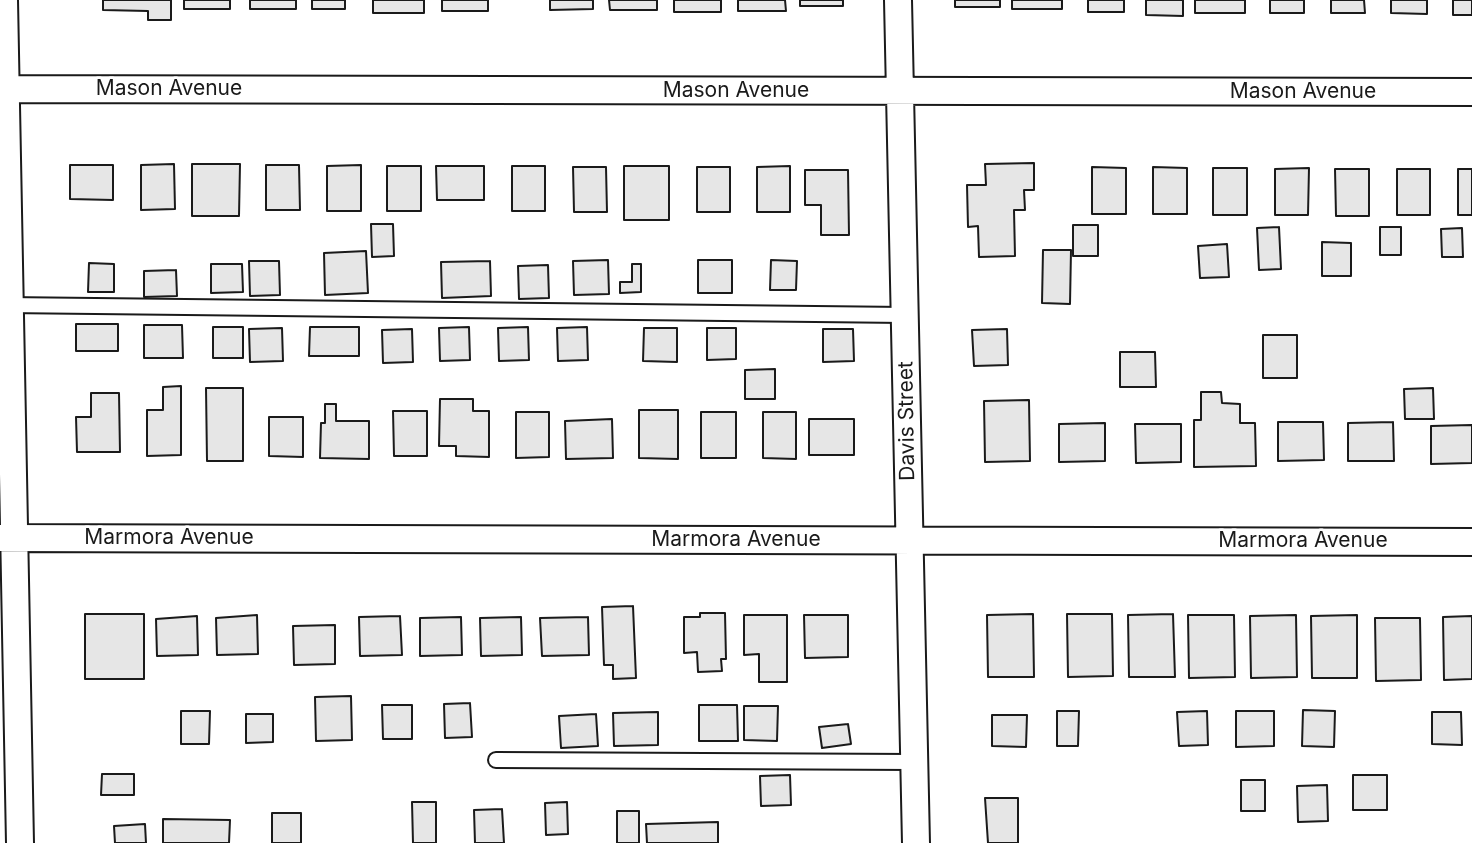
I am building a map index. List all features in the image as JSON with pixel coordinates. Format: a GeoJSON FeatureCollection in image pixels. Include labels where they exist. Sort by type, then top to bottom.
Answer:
{"type":"FeatureCollection","features":[{"type":"Feature","properties":{"kind":"street"},"geometry":{"type":"LineString","coordinates":[[4,0],[7,538],[20,843]]}},
{"type":"Feature","properties":{"kind":"street","name":"Davis Street"},"geometry":{"type":"LineString","coordinates":[[898,0],[916,843]]}},
{"type":"Feature","properties":{"kind":"street","name":"Mason Avenue"},"geometry":{"type":"LineString","coordinates":[[3,89],[1472,92]]}},
{"type":"Feature","properties":{"kind":"street","name":"Marmora Avenue"},"geometry":{"type":"LineString","coordinates":[[7,538],[1472,541]]}},
{"type":"Feature","properties":{"kind":"lane"},"geometry":{"type":"LineString","coordinates":[[5,305],[905,315]]}},
{"type":"Feature","properties":{"kind":"lane"},"geometry":{"type":"LineString","coordinates":[[496,760],[914,762]]}},
{"type":"Feature","properties":{"kind":"building"},"geometry":{"type":"Polygon","coordinates":[[[103,0],[171,0],[171,20],[148,20],[148,11],[103,10],[103,0]]]}},
{"type":"Feature","properties":{"kind":"building"},"geometry":{"type":"Polygon","coordinates":[[[184,0],[230,0],[230,9],[184,9],[184,0]]]}},
{"type":"Feature","properties":{"kind":"building"},"geometry":{"type":"Polygon","coordinates":[[[250,0],[296,0],[296,9],[250,9],[250,0]]]}},
{"type":"Feature","properties":{"kind":"building"},"geometry":{"type":"Polygon","coordinates":[[[312,0],[345,0],[345,9],[312,9],[312,0]]]}},
{"type":"Feature","properties":{"kind":"building"},"geometry":{"type":"Polygon","coordinates":[[[373,0],[424,0],[424,13],[373,13],[373,0]]]}},
{"type":"Feature","properties":{"kind":"building"},"geometry":{"type":"Polygon","coordinates":[[[442,0],[488,0],[488,11],[442,11],[442,0]]]}},
{"type":"Feature","properties":{"kind":"building"},"geometry":{"type":"Polygon","coordinates":[[[550,0],[593,0],[593,9],[550,10],[550,0]]]}},
{"type":"Feature","properties":{"kind":"building"},"geometry":{"type":"Polygon","coordinates":[[[609,0],[657,0],[657,10],[610,10],[609,0]]]}},
{"type":"Feature","properties":{"kind":"building"},"geometry":{"type":"Polygon","coordinates":[[[674,0],[721,0],[721,12],[674,12],[674,0]]]}},
{"type":"Feature","properties":{"kind":"building"},"geometry":{"type":"Polygon","coordinates":[[[738,0],[785,0],[786,11],[738,11],[738,0]]]}},
{"type":"Feature","properties":{"kind":"building"},"geometry":{"type":"Polygon","coordinates":[[[800,0],[843,0],[843,6],[800,6],[800,0]]]}},
{"type":"Feature","properties":{"kind":"building"},"geometry":{"type":"Polygon","coordinates":[[[955,0],[1000,0],[1000,7],[955,7],[955,0]]]}},
{"type":"Feature","properties":{"kind":"building"},"geometry":{"type":"Polygon","coordinates":[[[1012,0],[1062,0],[1062,9],[1012,9],[1012,0]]]}},
{"type":"Feature","properties":{"kind":"building"},"geometry":{"type":"Polygon","coordinates":[[[1088,0],[1124,0],[1124,12],[1088,12],[1088,0]]]}},
{"type":"Feature","properties":{"kind":"building"},"geometry":{"type":"Polygon","coordinates":[[[1146,0],[1183,0],[1183,16],[1146,15],[1146,0]]]}},
{"type":"Feature","properties":{"kind":"building"},"geometry":{"type":"Polygon","coordinates":[[[1195,0],[1245,0],[1245,13],[1195,13],[1195,0]]]}},
{"type":"Feature","properties":{"kind":"building"},"geometry":{"type":"Polygon","coordinates":[[[1270,0],[1304,0],[1304,13],[1270,13],[1270,0]]]}},
{"type":"Feature","properties":{"kind":"building"},"geometry":{"type":"Polygon","coordinates":[[[1331,0],[1364,0],[1365,13],[1331,13],[1331,0]]]}},
{"type":"Feature","properties":{"kind":"building"},"geometry":{"type":"Polygon","coordinates":[[[1391,0],[1427,0],[1427,14],[1391,13],[1391,0]]]}},
{"type":"Feature","properties":{"kind":"building"},"geometry":{"type":"Polygon","coordinates":[[[1453,0],[1472,0],[1472,15],[1453,15],[1453,0]]]}},
{"type":"Feature","properties":{"kind":"building"},"geometry":{"type":"Polygon","coordinates":[[[1034,163],[1034,190],[1024,190],[1025,210],[1014,210],[1015,256],[979,257],[978,226],[968,227],[967,185],[986,185],[985,164],[1034,163]]]}},
{"type":"Feature","properties":{"kind":"building"},"geometry":{"type":"Polygon","coordinates":[[[174,164],[175,209],[141,210],[141,165],[174,164]]]}},
{"type":"Feature","properties":{"kind":"building"},"geometry":{"type":"Polygon","coordinates":[[[192,164],[240,164],[239,216],[192,216],[192,164]]]}},
{"type":"Feature","properties":{"kind":"building"},"geometry":{"type":"Polygon","coordinates":[[[70,165],[113,165],[113,200],[70,199],[70,165]]]}},
{"type":"Feature","properties":{"kind":"building"},"geometry":{"type":"Polygon","coordinates":[[[266,165],[299,165],[300,210],[266,210],[266,165]]]}},
{"type":"Feature","properties":{"kind":"building"},"geometry":{"type":"Polygon","coordinates":[[[361,165],[361,211],[327,211],[327,166],[361,165]]]}},
{"type":"Feature","properties":{"kind":"building"},"geometry":{"type":"Polygon","coordinates":[[[387,166],[421,166],[421,211],[387,211],[387,166]]]}},
{"type":"Feature","properties":{"kind":"building"},"geometry":{"type":"Polygon","coordinates":[[[436,166],[484,166],[484,200],[437,200],[436,166]]]}},
{"type":"Feature","properties":{"kind":"building"},"geometry":{"type":"Polygon","coordinates":[[[512,166],[545,166],[545,211],[512,211],[512,166]]]}},
{"type":"Feature","properties":{"kind":"building"},"geometry":{"type":"Polygon","coordinates":[[[624,166],[669,166],[669,220],[624,220],[624,166]]]}},
{"type":"Feature","properties":{"kind":"building"},"geometry":{"type":"Polygon","coordinates":[[[790,166],[790,212],[757,212],[757,167],[790,166]]]}},
{"type":"Feature","properties":{"kind":"building"},"geometry":{"type":"Polygon","coordinates":[[[573,167],[606,167],[607,212],[574,212],[573,167]]]}},
{"type":"Feature","properties":{"kind":"building"},"geometry":{"type":"Polygon","coordinates":[[[697,167],[730,167],[730,212],[697,212],[697,167]]]}},
{"type":"Feature","properties":{"kind":"building"},"geometry":{"type":"Polygon","coordinates":[[[1092,167],[1126,168],[1126,214],[1092,214],[1092,167]]]}},
{"type":"Feature","properties":{"kind":"building"},"geometry":{"type":"Polygon","coordinates":[[[1153,167],[1187,168],[1187,214],[1153,214],[1153,167]]]}},
{"type":"Feature","properties":{"kind":"building"},"geometry":{"type":"Polygon","coordinates":[[[1213,168],[1247,168],[1247,215],[1213,215],[1213,168]]]}},
{"type":"Feature","properties":{"kind":"building"},"geometry":{"type":"Polygon","coordinates":[[[1309,168],[1308,215],[1275,215],[1275,169],[1309,168]]]}},
{"type":"Feature","properties":{"kind":"building"},"geometry":{"type":"Polygon","coordinates":[[[1335,169],[1369,169],[1369,216],[1336,216],[1335,169]]]}},
{"type":"Feature","properties":{"kind":"building"},"geometry":{"type":"Polygon","coordinates":[[[1397,169],[1430,169],[1430,215],[1397,215],[1397,169]]]}},
{"type":"Feature","properties":{"kind":"building"},"geometry":{"type":"Polygon","coordinates":[[[1458,169],[1472,169],[1472,215],[1458,215],[1458,169]]]}},
{"type":"Feature","properties":{"kind":"building"},"geometry":{"type":"Polygon","coordinates":[[[805,170],[848,170],[849,235],[821,235],[821,205],[805,205],[805,170]]]}},
{"type":"Feature","properties":{"kind":"building"},"geometry":{"type":"Polygon","coordinates":[[[371,224],[393,224],[394,256],[372,257],[371,224]]]}},
{"type":"Feature","properties":{"kind":"building"},"geometry":{"type":"Polygon","coordinates":[[[1073,225],[1098,225],[1098,256],[1073,256],[1073,225]]]}},
{"type":"Feature","properties":{"kind":"building"},"geometry":{"type":"Polygon","coordinates":[[[1279,227],[1281,269],[1259,270],[1257,228],[1279,227]]]}},
{"type":"Feature","properties":{"kind":"building"},"geometry":{"type":"Polygon","coordinates":[[[1380,227],[1401,227],[1401,255],[1380,255],[1380,227]]]}},
{"type":"Feature","properties":{"kind":"building"},"geometry":{"type":"Polygon","coordinates":[[[1462,228],[1463,257],[1442,257],[1441,229],[1462,228]]]}},
{"type":"Feature","properties":{"kind":"building"},"geometry":{"type":"Polygon","coordinates":[[[1322,242],[1351,243],[1351,276],[1322,276],[1322,242]]]}},
{"type":"Feature","properties":{"kind":"building"},"geometry":{"type":"Polygon","coordinates":[[[1227,244],[1229,277],[1200,278],[1198,246],[1227,244]]]}},
{"type":"Feature","properties":{"kind":"building"},"geometry":{"type":"Polygon","coordinates":[[[1043,250],[1071,250],[1070,304],[1042,303],[1043,250]]]}},
{"type":"Feature","properties":{"kind":"building"},"geometry":{"type":"Polygon","coordinates":[[[366,251],[368,293],[325,295],[324,253],[366,251]]]}},
{"type":"Feature","properties":{"kind":"building"},"geometry":{"type":"Polygon","coordinates":[[[608,260],[609,294],[574,295],[573,261],[608,260]]]}},
{"type":"Feature","properties":{"kind":"building"},"geometry":{"type":"Polygon","coordinates":[[[698,260],[732,260],[732,293],[698,293],[698,260]]]}},
{"type":"Feature","properties":{"kind":"building"},"geometry":{"type":"Polygon","coordinates":[[[771,260],[797,261],[796,290],[770,290],[771,260]]]}},
{"type":"Feature","properties":{"kind":"building"},"geometry":{"type":"Polygon","coordinates":[[[249,261],[279,261],[280,295],[250,296],[249,261]]]}},
{"type":"Feature","properties":{"kind":"building"},"geometry":{"type":"Polygon","coordinates":[[[490,261],[491,296],[442,298],[441,262],[490,261]]]}},
{"type":"Feature","properties":{"kind":"building"},"geometry":{"type":"Polygon","coordinates":[[[89,263],[114,264],[114,292],[88,292],[89,263]]]}},
{"type":"Feature","properties":{"kind":"building"},"geometry":{"type":"Polygon","coordinates":[[[211,264],[242,264],[243,292],[211,293],[211,264]]]}},
{"type":"Feature","properties":{"kind":"building"},"geometry":{"type":"Polygon","coordinates":[[[632,264],[641,264],[641,292],[620,293],[620,282],[632,282],[632,264]]]}},
{"type":"Feature","properties":{"kind":"building"},"geometry":{"type":"Polygon","coordinates":[[[548,265],[549,298],[519,299],[518,266],[548,265]]]}},
{"type":"Feature","properties":{"kind":"building"},"geometry":{"type":"Polygon","coordinates":[[[176,270],[177,296],[144,297],[144,271],[176,270]]]}},
{"type":"Feature","properties":{"kind":"building"},"geometry":{"type":"Polygon","coordinates":[[[76,324],[118,324],[118,351],[76,351],[76,324]]]}},
{"type":"Feature","properties":{"kind":"building"},"geometry":{"type":"Polygon","coordinates":[[[144,325],[182,325],[183,358],[144,358],[144,325]]]}},
{"type":"Feature","properties":{"kind":"building"},"geometry":{"type":"Polygon","coordinates":[[[213,327],[243,327],[243,358],[213,358],[213,327]]]}},
{"type":"Feature","properties":{"kind":"building"},"geometry":{"type":"Polygon","coordinates":[[[310,327],[359,327],[359,356],[309,356],[310,327]]]}},
{"type":"Feature","properties":{"kind":"building"},"geometry":{"type":"Polygon","coordinates":[[[469,327],[470,360],[440,361],[439,328],[469,327]]]}},
{"type":"Feature","properties":{"kind":"building"},"geometry":{"type":"Polygon","coordinates":[[[528,327],[529,360],[499,361],[498,328],[528,327]]]}},
{"type":"Feature","properties":{"kind":"building"},"geometry":{"type":"Polygon","coordinates":[[[587,327],[588,360],[558,361],[557,328],[587,327]]]}},
{"type":"Feature","properties":{"kind":"building"},"geometry":{"type":"Polygon","coordinates":[[[282,328],[283,361],[250,362],[249,329],[282,328]]]}},
{"type":"Feature","properties":{"kind":"building"},"geometry":{"type":"Polygon","coordinates":[[[644,328],[677,328],[677,362],[643,361],[644,328]]]}},
{"type":"Feature","properties":{"kind":"building"},"geometry":{"type":"Polygon","coordinates":[[[707,328],[736,328],[736,359],[707,360],[707,328]]]}},
{"type":"Feature","properties":{"kind":"building"},"geometry":{"type":"Polygon","coordinates":[[[412,329],[413,362],[383,363],[382,330],[412,329]]]}},
{"type":"Feature","properties":{"kind":"building"},"geometry":{"type":"Polygon","coordinates":[[[823,329],[853,329],[854,361],[823,362],[823,329]]]}},
{"type":"Feature","properties":{"kind":"building"},"geometry":{"type":"Polygon","coordinates":[[[1007,329],[1008,365],[974,366],[972,330],[1007,329]]]}},
{"type":"Feature","properties":{"kind":"building"},"geometry":{"type":"Polygon","coordinates":[[[1263,335],[1297,335],[1297,378],[1263,378],[1263,335]]]}},
{"type":"Feature","properties":{"kind":"building"},"geometry":{"type":"Polygon","coordinates":[[[1120,352],[1155,352],[1156,387],[1120,387],[1120,352]]]}},
{"type":"Feature","properties":{"kind":"building"},"geometry":{"type":"Polygon","coordinates":[[[775,369],[775,399],[745,399],[745,370],[775,369]]]}},
{"type":"Feature","properties":{"kind":"building"},"geometry":{"type":"Polygon","coordinates":[[[181,386],[181,455],[147,456],[147,410],[163,410],[163,387],[181,386]]]}},
{"type":"Feature","properties":{"kind":"building"},"geometry":{"type":"Polygon","coordinates":[[[206,388],[243,388],[243,461],[207,461],[206,388]]]}},
{"type":"Feature","properties":{"kind":"building"},"geometry":{"type":"Polygon","coordinates":[[[1433,388],[1434,419],[1405,419],[1404,389],[1433,388]]]}},
{"type":"Feature","properties":{"kind":"building"},"geometry":{"type":"Polygon","coordinates":[[[1201,392],[1221,392],[1222,403],[1240,404],[1240,423],[1255,423],[1256,466],[1194,467],[1194,420],[1201,420],[1201,392]]]}},
{"type":"Feature","properties":{"kind":"building"},"geometry":{"type":"Polygon","coordinates":[[[91,393],[119,393],[120,452],[77,452],[76,417],[91,417],[91,393]]]}},
{"type":"Feature","properties":{"kind":"building"},"geometry":{"type":"Polygon","coordinates":[[[440,399],[473,399],[473,411],[489,411],[489,457],[456,456],[456,446],[439,446],[440,399]]]}},
{"type":"Feature","properties":{"kind":"building"},"geometry":{"type":"Polygon","coordinates":[[[1029,400],[1030,461],[985,462],[984,401],[1029,400]]]}},
{"type":"Feature","properties":{"kind":"building"},"geometry":{"type":"Polygon","coordinates":[[[325,404],[336,404],[336,421],[369,421],[369,459],[320,458],[321,423],[325,423],[325,404]]]}},
{"type":"Feature","properties":{"kind":"building"},"geometry":{"type":"Polygon","coordinates":[[[639,410],[678,410],[678,459],[639,458],[639,410]]]}},
{"type":"Feature","properties":{"kind":"building"},"geometry":{"type":"Polygon","coordinates":[[[393,411],[427,411],[427,456],[394,456],[393,411]]]}},
{"type":"Feature","properties":{"kind":"building"},"geometry":{"type":"Polygon","coordinates":[[[516,412],[549,412],[549,457],[516,458],[516,412]]]}},
{"type":"Feature","properties":{"kind":"building"},"geometry":{"type":"Polygon","coordinates":[[[701,412],[736,412],[736,458],[701,458],[701,412]]]}},
{"type":"Feature","properties":{"kind":"building"},"geometry":{"type":"Polygon","coordinates":[[[763,412],[796,412],[796,459],[763,458],[763,412]]]}},
{"type":"Feature","properties":{"kind":"building"},"geometry":{"type":"Polygon","coordinates":[[[269,417],[303,417],[303,457],[269,456],[269,417]]]}},
{"type":"Feature","properties":{"kind":"building"},"geometry":{"type":"Polygon","coordinates":[[[612,419],[613,458],[566,459],[565,421],[612,419]]]}},
{"type":"Feature","properties":{"kind":"building"},"geometry":{"type":"Polygon","coordinates":[[[809,419],[854,419],[854,455],[809,455],[809,419]]]}},
{"type":"Feature","properties":{"kind":"building"},"geometry":{"type":"Polygon","coordinates":[[[1278,422],[1323,422],[1324,460],[1278,461],[1278,422]]]}},
{"type":"Feature","properties":{"kind":"building"},"geometry":{"type":"Polygon","coordinates":[[[1393,422],[1394,461],[1348,461],[1348,423],[1393,422]]]}},
{"type":"Feature","properties":{"kind":"building"},"geometry":{"type":"Polygon","coordinates":[[[1105,423],[1105,461],[1059,462],[1059,424],[1105,423]]]}},
{"type":"Feature","properties":{"kind":"building"},"geometry":{"type":"Polygon","coordinates":[[[1135,424],[1181,424],[1181,462],[1136,463],[1135,424]]]}},
{"type":"Feature","properties":{"kind":"building"},"geometry":{"type":"Polygon","coordinates":[[[1472,425],[1472,463],[1431,464],[1431,426],[1472,425]]]}},
{"type":"Feature","properties":{"kind":"building"},"geometry":{"type":"Polygon","coordinates":[[[633,606],[636,678],[613,679],[613,665],[604,665],[602,607],[633,606]]]}},
{"type":"Feature","properties":{"kind":"building"},"geometry":{"type":"Polygon","coordinates":[[[700,613],[725,613],[726,659],[721,659],[722,671],[698,672],[697,652],[684,653],[684,617],[700,617],[700,613]]]}},
{"type":"Feature","properties":{"kind":"building"},"geometry":{"type":"Polygon","coordinates":[[[85,614],[144,614],[144,679],[85,679],[85,614]]]}},
{"type":"Feature","properties":{"kind":"building"},"geometry":{"type":"Polygon","coordinates":[[[1033,614],[1034,677],[988,677],[987,615],[1033,614]]]}},
{"type":"Feature","properties":{"kind":"building"},"geometry":{"type":"Polygon","coordinates":[[[1067,614],[1112,614],[1113,676],[1068,677],[1067,614]]]}},
{"type":"Feature","properties":{"kind":"building"},"geometry":{"type":"Polygon","coordinates":[[[1173,614],[1175,677],[1129,677],[1128,615],[1173,614]]]}},
{"type":"Feature","properties":{"kind":"building"},"geometry":{"type":"Polygon","coordinates":[[[257,615],[258,654],[217,655],[216,618],[257,615]]]}},
{"type":"Feature","properties":{"kind":"building"},"geometry":{"type":"Polygon","coordinates":[[[744,615],[787,615],[787,682],[759,682],[759,654],[744,655],[744,615]]]}},
{"type":"Feature","properties":{"kind":"building"},"geometry":{"type":"Polygon","coordinates":[[[804,615],[848,615],[848,657],[805,658],[804,615]]]}},
{"type":"Feature","properties":{"kind":"building"},"geometry":{"type":"Polygon","coordinates":[[[1188,615],[1234,615],[1235,677],[1189,678],[1188,615]]]}},
{"type":"Feature","properties":{"kind":"building"},"geometry":{"type":"Polygon","coordinates":[[[1296,615],[1297,677],[1251,678],[1250,616],[1296,615]]]}},
{"type":"Feature","properties":{"kind":"building"},"geometry":{"type":"Polygon","coordinates":[[[1357,615],[1357,678],[1312,678],[1311,616],[1357,615]]]}},
{"type":"Feature","properties":{"kind":"building"},"geometry":{"type":"Polygon","coordinates":[[[197,616],[198,655],[157,656],[156,619],[197,616]]]}},
{"type":"Feature","properties":{"kind":"building"},"geometry":{"type":"Polygon","coordinates":[[[400,616],[402,655],[360,656],[359,617],[400,616]]]}},
{"type":"Feature","properties":{"kind":"building"},"geometry":{"type":"Polygon","coordinates":[[[1472,616],[1472,679],[1444,680],[1443,617],[1472,616]]]}},
{"type":"Feature","properties":{"kind":"building"},"geometry":{"type":"Polygon","coordinates":[[[461,617],[462,655],[420,656],[420,618],[461,617]]]}},
{"type":"Feature","properties":{"kind":"building"},"geometry":{"type":"Polygon","coordinates":[[[521,617],[522,655],[481,656],[480,618],[521,617]]]}},
{"type":"Feature","properties":{"kind":"building"},"geometry":{"type":"Polygon","coordinates":[[[588,617],[589,655],[542,656],[540,618],[588,617]]]}},
{"type":"Feature","properties":{"kind":"building"},"geometry":{"type":"Polygon","coordinates":[[[1375,618],[1420,618],[1421,680],[1376,681],[1375,618]]]}},
{"type":"Feature","properties":{"kind":"building"},"geometry":{"type":"Polygon","coordinates":[[[335,625],[335,664],[294,665],[293,626],[335,625]]]}},
{"type":"Feature","properties":{"kind":"building"},"geometry":{"type":"Polygon","coordinates":[[[351,696],[352,740],[316,741],[315,697],[351,696]]]}},
{"type":"Feature","properties":{"kind":"building"},"geometry":{"type":"Polygon","coordinates":[[[470,703],[472,737],[445,738],[444,704],[470,703]]]}},
{"type":"Feature","properties":{"kind":"building"},"geometry":{"type":"Polygon","coordinates":[[[382,705],[412,705],[412,739],[383,739],[382,705]]]}},
{"type":"Feature","properties":{"kind":"building"},"geometry":{"type":"Polygon","coordinates":[[[699,705],[737,705],[738,741],[699,741],[699,705]]]}},
{"type":"Feature","properties":{"kind":"building"},"geometry":{"type":"Polygon","coordinates":[[[744,706],[778,706],[777,741],[744,740],[744,706]]]}},
{"type":"Feature","properties":{"kind":"building"},"geometry":{"type":"Polygon","coordinates":[[[1303,710],[1335,711],[1334,747],[1302,746],[1303,710]]]}},
{"type":"Feature","properties":{"kind":"building"},"geometry":{"type":"Polygon","coordinates":[[[181,711],[210,711],[209,744],[181,744],[181,711]]]}},
{"type":"Feature","properties":{"kind":"building"},"geometry":{"type":"Polygon","coordinates":[[[1057,711],[1079,711],[1078,746],[1057,746],[1057,711]]]}},
{"type":"Feature","properties":{"kind":"building"},"geometry":{"type":"Polygon","coordinates":[[[1207,711],[1208,745],[1179,746],[1177,712],[1207,711]]]}},
{"type":"Feature","properties":{"kind":"building"},"geometry":{"type":"Polygon","coordinates":[[[1236,711],[1274,711],[1274,746],[1236,747],[1236,711]]]}},
{"type":"Feature","properties":{"kind":"building"},"geometry":{"type":"Polygon","coordinates":[[[658,712],[658,745],[614,746],[613,713],[658,712]]]}},
{"type":"Feature","properties":{"kind":"building"},"geometry":{"type":"Polygon","coordinates":[[[1432,712],[1461,712],[1462,745],[1432,744],[1432,712]]]}},
{"type":"Feature","properties":{"kind":"building"},"geometry":{"type":"Polygon","coordinates":[[[246,714],[273,714],[273,742],[246,743],[246,714]]]}},
{"type":"Feature","properties":{"kind":"building"},"geometry":{"type":"Polygon","coordinates":[[[596,714],[598,746],[561,748],[559,716],[596,714]]]}},
{"type":"Feature","properties":{"kind":"building"},"geometry":{"type":"Polygon","coordinates":[[[992,715],[1027,715],[1026,747],[992,746],[992,715]]]}},
{"type":"Feature","properties":{"kind":"building"},"geometry":{"type":"Polygon","coordinates":[[[848,724],[851,744],[822,748],[819,727],[848,724]]]}},
{"type":"Feature","properties":{"kind":"building"},"geometry":{"type":"Polygon","coordinates":[[[102,774],[134,774],[134,795],[101,795],[102,774]]]}},
{"type":"Feature","properties":{"kind":"building"},"geometry":{"type":"Polygon","coordinates":[[[790,775],[791,805],[761,806],[760,776],[790,775]]]}},
{"type":"Feature","properties":{"kind":"building"},"geometry":{"type":"Polygon","coordinates":[[[1353,775],[1387,775],[1387,810],[1353,810],[1353,775]]]}},
{"type":"Feature","properties":{"kind":"building"},"geometry":{"type":"Polygon","coordinates":[[[1241,780],[1265,780],[1265,811],[1241,811],[1241,780]]]}},
{"type":"Feature","properties":{"kind":"building"},"geometry":{"type":"Polygon","coordinates":[[[1327,785],[1328,821],[1298,822],[1297,786],[1327,785]]]}},
{"type":"Feature","properties":{"kind":"building"},"geometry":{"type":"Polygon","coordinates":[[[985,798],[1018,798],[1018,843],[988,843],[985,798]]]}},
{"type":"Feature","properties":{"kind":"building"},"geometry":{"type":"Polygon","coordinates":[[[412,802],[436,802],[436,843],[413,843],[412,802]]]}},
{"type":"Feature","properties":{"kind":"building"},"geometry":{"type":"Polygon","coordinates":[[[567,802],[568,834],[546,835],[545,803],[567,802]]]}},
{"type":"Feature","properties":{"kind":"building"},"geometry":{"type":"Polygon","coordinates":[[[502,809],[504,843],[475,843],[474,810],[502,809]]]}},
{"type":"Feature","properties":{"kind":"building"},"geometry":{"type":"Polygon","coordinates":[[[617,811],[639,811],[639,843],[617,843],[617,811]]]}},
{"type":"Feature","properties":{"kind":"building"},"geometry":{"type":"Polygon","coordinates":[[[272,813],[301,813],[301,843],[272,843],[272,813]]]}},
{"type":"Feature","properties":{"kind":"building"},"geometry":{"type":"Polygon","coordinates":[[[163,819],[230,820],[229,843],[163,843],[163,819]]]}},
{"type":"Feature","properties":{"kind":"building"},"geometry":{"type":"Polygon","coordinates":[[[718,822],[718,843],[647,843],[646,824],[718,822]]]}},
{"type":"Feature","properties":{"kind":"building"},"geometry":{"type":"Polygon","coordinates":[[[145,824],[146,843],[115,843],[114,826],[145,824]]]}}]}
